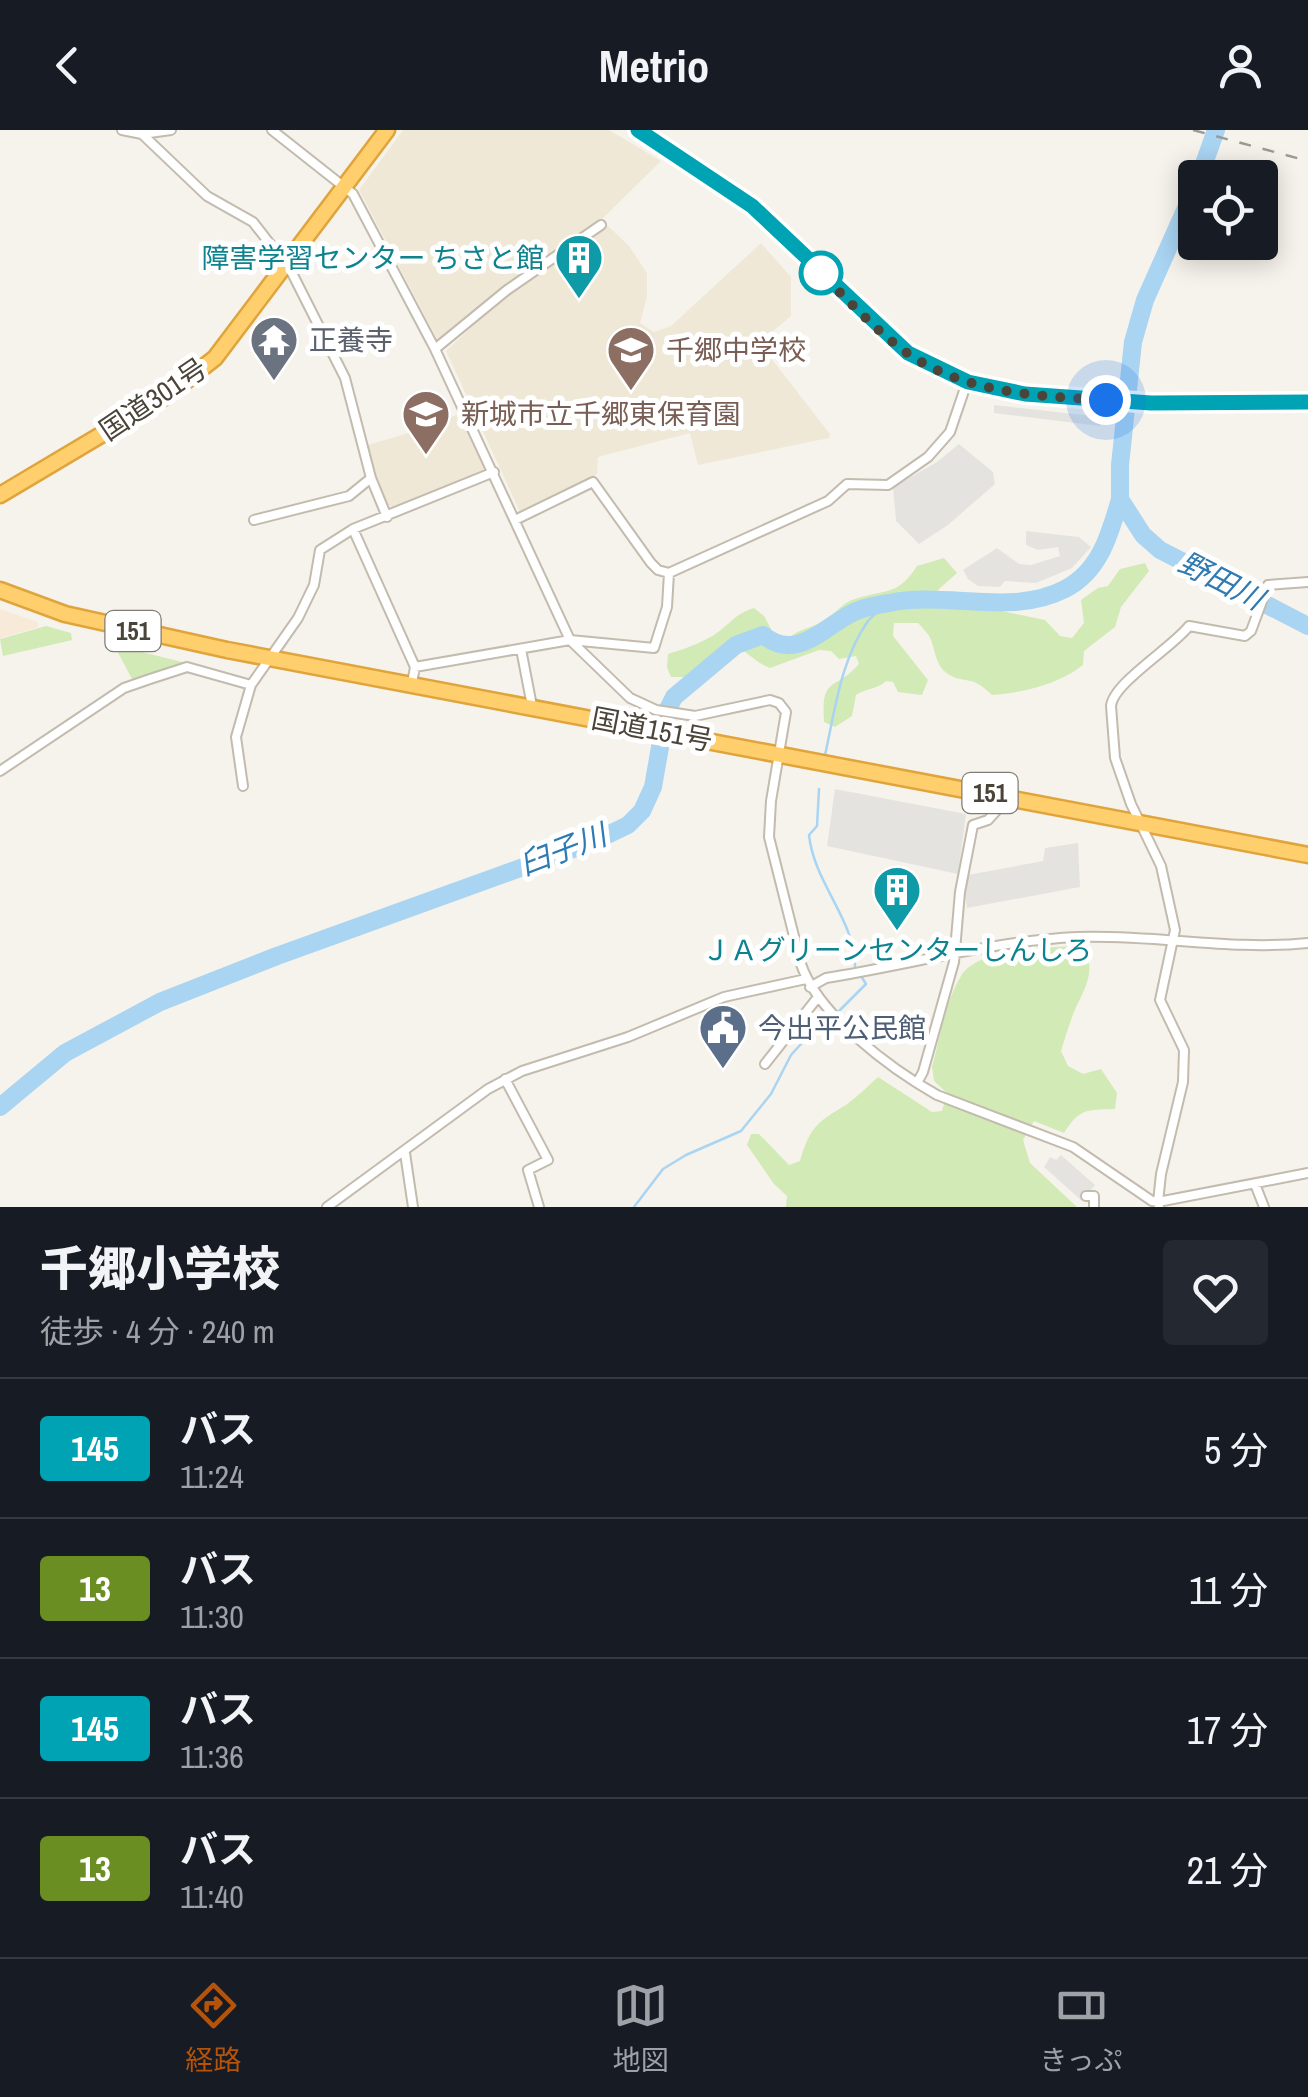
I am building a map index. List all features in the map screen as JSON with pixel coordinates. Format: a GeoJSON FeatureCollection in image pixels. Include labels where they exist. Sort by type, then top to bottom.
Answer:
{"type":"FeatureCollection","features":[{"type":"Feature","properties":{"kind":"highway","name":"国道301号"},"geometry":{"type":"LineString","coordinates":[[0,495],[192,378],[228,344],[387,130]]}},
{"type":"Feature","properties":{"kind":"highway","name":"国道151号"},"geometry":{"type":"LineString","coordinates":[[0,590],[65,614],[270,656],[1308,855]]}},
{"type":"Feature","properties":{"kind":"street"},"geometry":{"type":"LineString","coordinates":[[122,130],[142,134],[171,130]]}},
{"type":"Feature","properties":{"kind":"street"},"geometry":{"type":"LineString","coordinates":[[272,130],[353,194],[436,349],[570,640],[630,698],[656,710],[683,716],[709,714],[770,700],[780,703],[786,712],[770,801],[769,837],[808,983],[818,997],[864,1042],[916,1083],[937,1095],[1074,1147],[1158,1205],[1308,1173]]}},
{"type":"Feature","properties":{"kind":"street"},"geometry":{"type":"LineString","coordinates":[[638,130],[752,206],[908,353],[968,382],[1025,394],[1192,405],[1308,402]]}},
{"type":"Feature","properties":{"kind":"street"},"geometry":{"type":"LineString","coordinates":[[142,134],[194,186],[253,222],[286,263],[345,378],[371,478],[387,516]]}},
{"type":"Feature","properties":{"kind":"street"},"geometry":{"type":"LineString","coordinates":[[436,349],[507,290],[601,225]]}},
{"type":"Feature","properties":{"kind":"street"},"geometry":{"type":"LineString","coordinates":[[515,520],[592,482],[658,570],[670,573],[828,502],[847,484],[880,487],[894,482],[940,446],[964,399],[968,382]]}},
{"type":"Feature","properties":{"kind":"street"},"geometry":{"type":"LineString","coordinates":[[242,786],[236,737],[251,685],[298,618],[314,585],[320,550],[353,529],[494,472]]}},
{"type":"Feature","properties":{"kind":"street"},"geometry":{"type":"LineString","coordinates":[[254,520],[349,496],[371,478]]}},
{"type":"Feature","properties":{"kind":"street"},"geometry":{"type":"LineString","coordinates":[[353,529],[415,667],[412,683]]}},
{"type":"Feature","properties":{"kind":"street"},"geometry":{"type":"LineString","coordinates":[[415,667],[570,640],[654,648],[666,608],[670,573]]}},
{"type":"Feature","properties":{"kind":"street"},"geometry":{"type":"LineString","coordinates":[[1158,1205],[1182,1082],[1184,1050],[1160,1000],[1175,939],[1161,866],[1131,804],[1115,758],[1112,698],[1189,626],[1245,636],[1251,631],[1266,588],[1272,584],[1308,582]]}},
{"type":"Feature","properties":{"kind":"street"},"geometry":{"type":"LineString","coordinates":[[521,649],[532,706]]}},
{"type":"Feature","properties":{"kind":"street"},"geometry":{"type":"LineString","coordinates":[[0,772],[124,688],[187,667],[251,685]]}},
{"type":"Feature","properties":{"kind":"street"},"geometry":{"type":"LineString","coordinates":[[916,1083],[923,1072],[955,955],[960,892],[973,825],[988,820],[1008,796]]}},
{"type":"Feature","properties":{"kind":"street"},"geometry":{"type":"LineString","coordinates":[[327,1207],[522,1070],[628,1037],[724,998],[1006,944],[1077,938],[1175,939],[1269,947],[1308,942]]}},
{"type":"Feature","properties":{"kind":"street"},"geometry":{"type":"LineString","coordinates":[[765,1064],[818,997]]}},
{"type":"Feature","properties":{"kind":"street"},"geometry":{"type":"LineString","coordinates":[[505,1079],[548,1160],[528,1170],[540,1207]]}},
{"type":"Feature","properties":{"kind":"street"},"geometry":{"type":"LineString","coordinates":[[405,1153],[414,1207]]}},
{"type":"Feature","properties":{"kind":"street"},"geometry":{"type":"LineString","coordinates":[[1255,1184],[1264,1207]]}},
{"type":"Feature","properties":{"kind":"street"},"geometry":{"type":"LineString","coordinates":[[1086,1196],[1094,1196],[1094,1207]]}},
{"type":"Feature","properties":{"kind":"shaded area"},"geometry":{"type":"Polygon","coordinates":[[[403,130],[609,130],[661,161],[597,224],[490,297],[443,340],[437,339],[359,190],[403,130]]]}},
{"type":"Feature","properties":{"kind":"shaded area","name":"千郷中学校"},"geometry":{"type":"Polygon","coordinates":[[[607,225],[629,246],[647,273],[647,296],[640,323],[654,332],[671,326],[761,243],[791,277],[791,316],[759,343],[830,434],[829,438],[698,465],[690,433],[598,457],[597,474],[520,512],[446,351],[513,288],[607,225]]]}},
{"type":"Feature","properties":{"kind":"shaded area"},"geometry":{"type":"Polygon","coordinates":[[[994,405],[1101,417],[1100,426],[994,413],[994,405]]]}},
{"type":"Feature","properties":{"kind":"shaded area","name":"新城市立千郷東保育園"},"geometry":{"type":"Polygon","coordinates":[[[461,413],[487,469],[395,508],[386,504],[374,475],[368,445],[461,413]]]}},
{"type":"Feature","properties":{"kind":"shaded area"},"geometry":{"type":"Polygon","coordinates":[[[959,444],[993,472],[995,484],[948,525],[919,544],[896,521],[893,487],[937,462],[959,444]]]}},
{"type":"Feature","properties":{"kind":"shaded area"},"geometry":{"type":"Polygon","coordinates":[[[1026,531],[1079,537],[1091,547],[1072,568],[1036,583],[1005,581],[1000,587],[978,586],[968,579],[963,570],[997,548],[1019,564],[1031,565],[1060,556],[1058,547],[1038,550],[1026,545],[1026,531]]]}},
{"type":"Feature","properties":{"kind":"shaded area"},"geometry":{"type":"Polygon","coordinates":[[[0,609],[38,622],[38,627],[0,638],[0,609]]]}},
{"type":"Feature","properties":{"kind":"shaded area"},"geometry":{"type":"Polygon","coordinates":[[[835,789],[966,814],[958,874],[827,846],[835,789]]]}},
{"type":"Feature","properties":{"kind":"shaded area"},"geometry":{"type":"Polygon","coordinates":[[[1078,843],[1080,887],[967,908],[968,875],[1043,861],[1045,848],[1078,843]]]}},
{"type":"Feature","properties":{"kind":"shaded area"},"geometry":{"type":"Polygon","coordinates":[[[1061,1155],[1095,1185],[1082,1201],[1044,1167],[1050,1157],[1056,1160],[1061,1155]]]}},
{"type":"Feature","properties":{"kind":"green space"},"geometry":{"type":"Polygon","coordinates":[[[944,558],[957,573],[938,590],[944,603],[1045,620],[1060,636],[1072,638],[1084,623],[1081,600],[1108,586],[1120,569],[1145,563],[1149,571],[1121,607],[1115,627],[1084,651],[1083,665],[1027,690],[992,695],[978,684],[948,674],[938,661],[929,635],[918,623],[894,623],[893,636],[928,680],[922,695],[898,692],[893,682],[886,681],[856,695],[852,716],[835,727],[824,722],[827,690],[859,664],[856,656],[839,659],[831,651],[819,650],[770,668],[731,644],[686,677],[671,677],[668,654],[708,638],[748,610],[754,608],[764,616],[776,638],[786,640],[822,622],[850,601],[897,587],[917,566],[944,558]]]}},
{"type":"Feature","properties":{"kind":"green space"},"geometry":{"type":"Polygon","coordinates":[[[46,626],[71,633],[72,640],[3,656],[0,639],[46,626]]]}},
{"type":"Feature","properties":{"kind":"green space"},"geometry":{"type":"Polygon","coordinates":[[[114,645],[186,663],[132,679],[114,645]]]}},
{"type":"Feature","properties":{"kind":"green space"},"geometry":{"type":"Polygon","coordinates":[[[1081,946],[1089,963],[1088,979],[1061,1051],[1068,1066],[1083,1074],[1101,1069],[1117,1093],[1115,1109],[1085,1112],[1064,1133],[1034,1121],[1023,1140],[1030,1163],[1077,1207],[786,1207],[787,1196],[747,1145],[751,1134],[759,1134],[789,1165],[800,1161],[816,1127],[878,1077],[932,1112],[942,1111],[947,1093],[934,1081],[932,1067],[947,1009],[961,976],[970,967],[998,954],[1081,946]]]}},
{"type":"Feature","properties":{"kind":"waterway","name":"野田川"},"geometry":{"type":"LineString","coordinates":[[1205,160],[1216,130]]}},
{"type":"Feature","properties":{"kind":"waterway","name":"野田川"},"geometry":{"type":"LineString","coordinates":[[1178,226],[1145,300],[1133,342],[1120,499],[1143,535],[1160,550],[1308,626]]}},
{"type":"Feature","properties":{"kind":"waterway","name":"臼子川"},"geometry":{"type":"LineString","coordinates":[[0,1107],[65,1053],[160,1002],[595,841],[628,825],[642,811],[653,787],[666,713],[674,697],[736,645],[763,635],[774,642],[795,645],[855,612],[889,603],[1001,603],[1044,597],[1077,581],[1095,562],[1120,499]]}},
{"type":"Feature","properties":{"kind":"waterway"},"geometry":{"type":"LineString","coordinates":[[825,755],[851,652],[868,621],[893,602]]}},
{"type":"Feature","properties":{"kind":"waterway"},"geometry":{"type":"LineString","coordinates":[[819,789],[817,826],[809,835],[812,853],[849,933],[855,966]]}},
{"type":"Feature","properties":{"kind":"waterway"},"geometry":{"type":"LineString","coordinates":[[839,1011],[866,984],[861,976]]}},
{"type":"Feature","properties":{"kind":"waterway"},"geometry":{"type":"LineString","coordinates":[[634,1207],[663,1169],[741,1131],[771,1094],[791,1055],[823,1020],[832,1018]]}},
{"type":"Feature","properties":{"kind":"railway"},"geometry":{"type":"LineString","coordinates":[[1193,130],[1308,161]]}},
{"type":"Feature","properties":{"kind":"bus line","name":"145"},"geometry":{"type":"LineString","coordinates":[[638,130],[752,206],[908,353],[968,382],[1025,394],[1151,403],[1308,402]]}},
{"type":"Feature","properties":{"kind":"place","name":"障害学習センター ちさと館"},"geometry":{"type":"Point","coordinates":[579,300]}},
{"type":"Feature","properties":{"kind":"place","name":"正養寺"},"geometry":{"type":"Point","coordinates":[274,382]}},
{"type":"Feature","properties":{"kind":"place","name":"千郷中学校"},"geometry":{"type":"Point","coordinates":[631,392]}},
{"type":"Feature","properties":{"kind":"place","name":"新城市立千郷東保育園"},"geometry":{"type":"Point","coordinates":[426,456]}},
{"type":"Feature","properties":{"kind":"place","name":"ＪＡグリーンセンターしんしろ"},"geometry":{"type":"Point","coordinates":[897,932]}},
{"type":"Feature","properties":{"kind":"place","name":"今出平公民館"},"geometry":{"type":"Point","coordinates":[723,1070]}},
{"type":"Feature","properties":{"kind":"route"},"geometry":{"type":"LineString","coordinates":[[821,273],[811,264],[908,353],[944,372],[988,388],[1106,400]]}}]}
